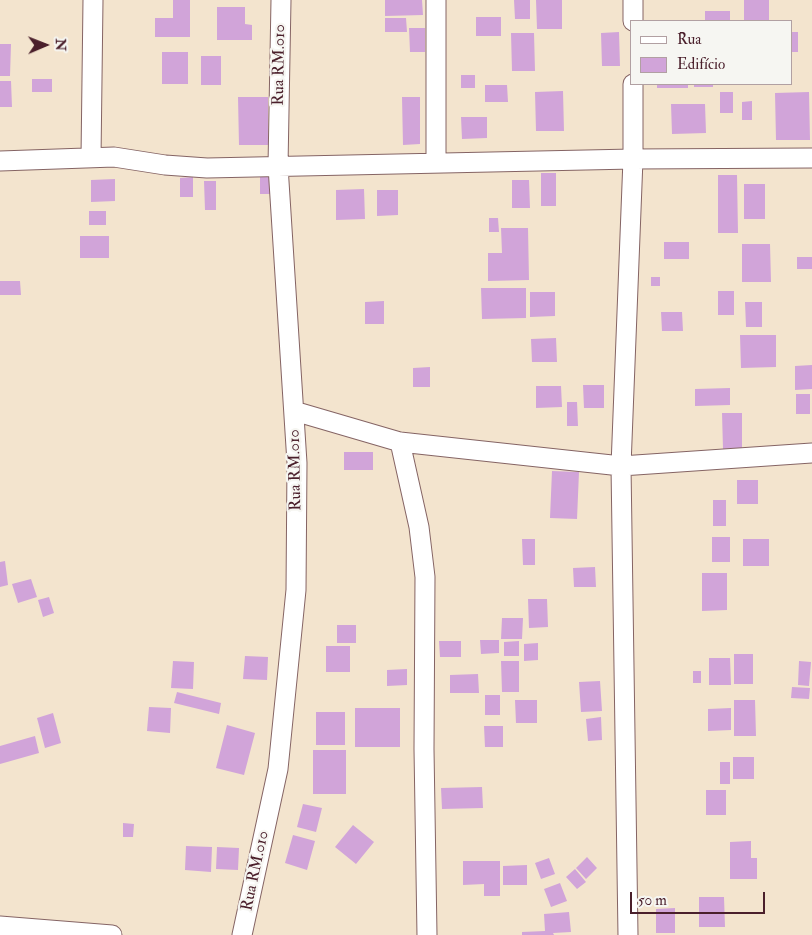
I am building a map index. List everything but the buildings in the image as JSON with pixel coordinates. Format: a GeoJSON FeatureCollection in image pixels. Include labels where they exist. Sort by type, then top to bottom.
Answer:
{"type":"FeatureCollection","features":[{"type":"Feature","properties":{"kind":"street"},"geometry":{"type":"LineString","coordinates":[[91,158],[93,0]]}},
{"type":"Feature","properties":{"kind":"street","name":"Rua RM.010"},"geometry":{"type":"LineString","coordinates":[[242,935],[278,769],[296,590],[297,463],[278,166],[281,0]]}},
{"type":"Feature","properties":{"kind":"street"},"geometry":{"type":"LineString","coordinates":[[436,0],[436,163]]}},
{"type":"Feature","properties":{"kind":"street"},"geometry":{"type":"LineString","coordinates":[[632,0],[633,20]]}},
{"type":"Feature","properties":{"kind":"street"},"geometry":{"type":"LineString","coordinates":[[628,935],[621,466],[633,159],[633,85]]}},
{"type":"Feature","properties":{"kind":"street"},"geometry":{"type":"LineString","coordinates":[[0,162],[114,157],[165,165],[207,168],[633,159],[812,158]]}},
{"type":"Feature","properties":{"kind":"street"},"geometry":{"type":"LineString","coordinates":[[294,410],[400,442],[621,466],[812,453]]}},
{"type":"Feature","properties":{"kind":"street"},"geometry":{"type":"LineString","coordinates":[[400,442],[419,527],[425,577],[424,749],[427,935]]}},
{"type":"Feature","properties":{"kind":"street"},"geometry":{"type":"LineString","coordinates":[[0,926],[112,935]]}}]}
